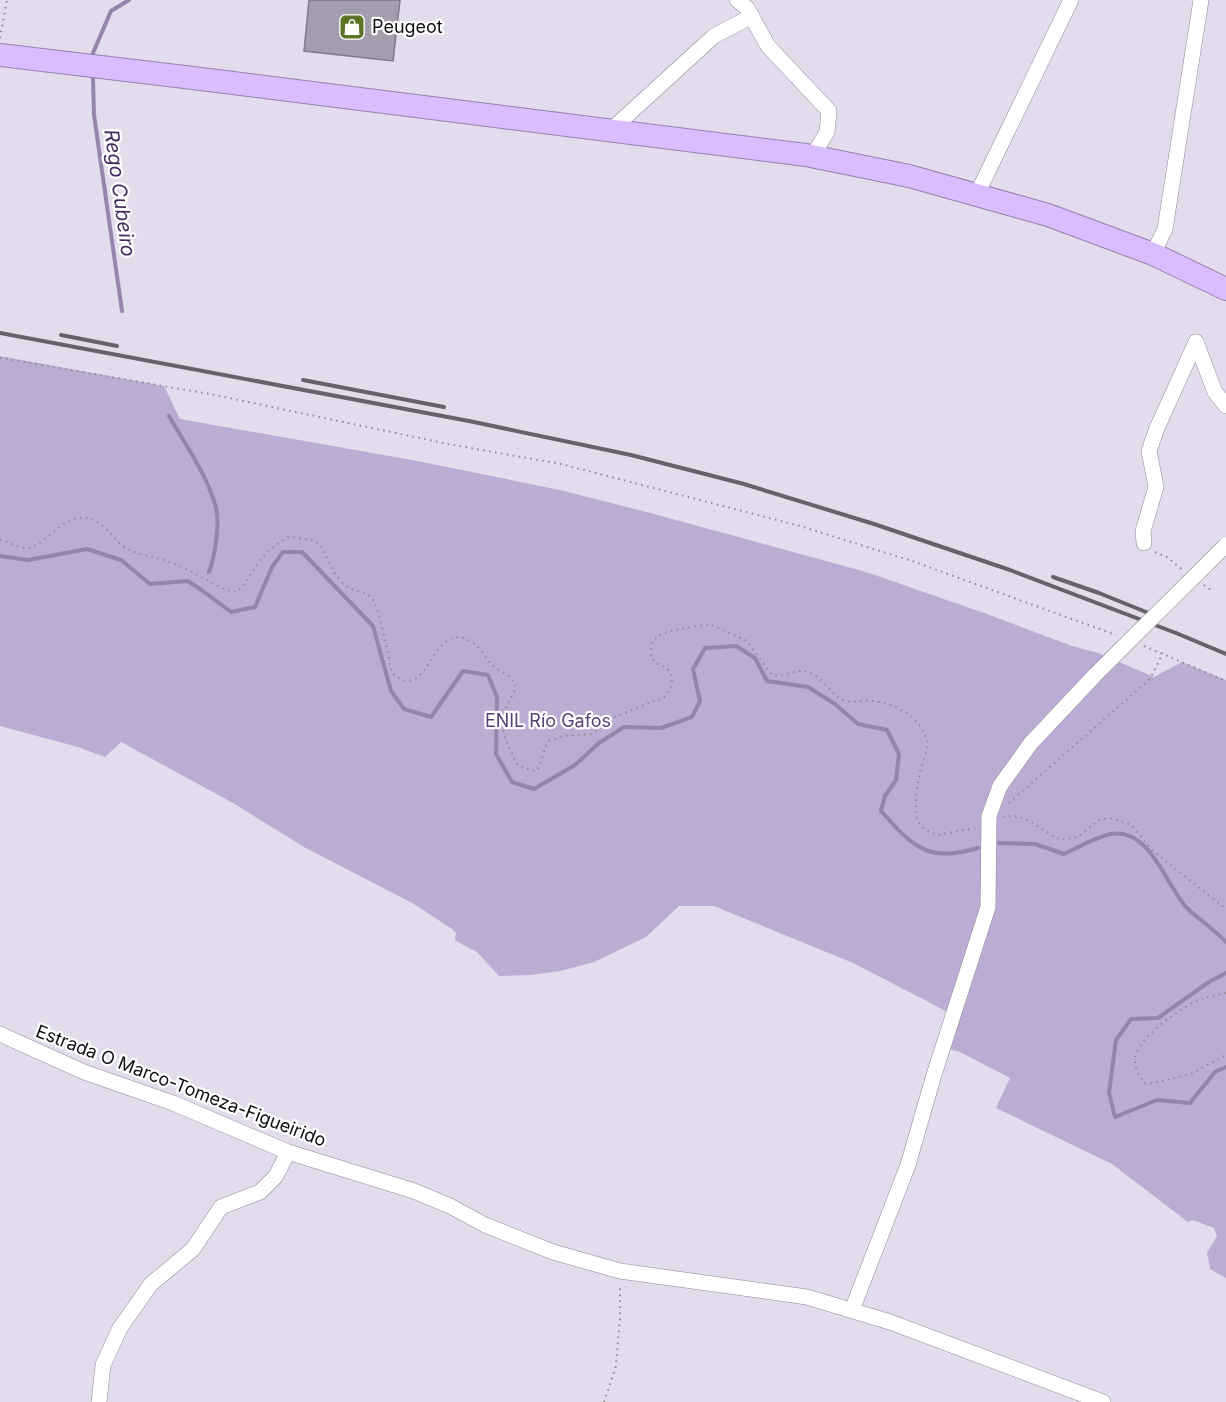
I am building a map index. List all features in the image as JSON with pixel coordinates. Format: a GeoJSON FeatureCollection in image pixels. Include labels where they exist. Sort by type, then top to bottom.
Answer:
{"type":"FeatureCollection","features":[{"type":"Feature","properties":{"kind":"highway"},"geometry":{"type":"LineString","coordinates":[[0,55],[812,157],[909,176],[1047,215],[1153,254],[1225,288]]}},
{"type":"Feature","properties":{"kind":"street"},"geometry":{"type":"LineString","coordinates":[[737,0],[747,8],[768,46],[829,111],[827,132],[812,157]]}},
{"type":"Feature","properties":{"kind":"street"},"geometry":{"type":"LineString","coordinates":[[977,194],[1071,0]]}},
{"type":"Feature","properties":{"kind":"street"},"geometry":{"type":"LineString","coordinates":[[1153,254],[1165,229],[1202,0]]}},
{"type":"Feature","properties":{"kind":"street"},"geometry":{"type":"LineString","coordinates":[[610,131],[714,36],[752,16]]}},
{"type":"Feature","properties":{"kind":"street"},"geometry":{"type":"LineString","coordinates":[[1144,543],[1143,531],[1156,487],[1149,451],[1196,342],[1215,392],[1226,406]]}},
{"type":"Feature","properties":{"kind":"street"},"geometry":{"type":"LineString","coordinates":[[852,1310],[908,1165],[933,1078],[988,907],[989,820],[1000,786],[1031,743],[1095,675],[1226,546]]}},
{"type":"Feature","properties":{"kind":"street","name":"Estrada O Marco-Tomeza-Figueirido"},"geometry":{"type":"LineString","coordinates":[[0,1034],[84,1072],[173,1103],[288,1152],[414,1191],[450,1206],[485,1225],[553,1252],[620,1271],[807,1297],[890,1322],[1103,1402]]}},
{"type":"Feature","properties":{"kind":"street"},"geometry":{"type":"LineString","coordinates":[[99,1402],[103,1365],[120,1328],[151,1284],[193,1249],[221,1207],[260,1192],[276,1176],[288,1152]]}},
{"type":"Feature","properties":{"kind":"path"},"geometry":{"type":"LineString","coordinates":[[0,38],[7,0]]}},
{"type":"Feature","properties":{"kind":"path"},"geometry":{"type":"LineString","coordinates":[[0,358],[210,394],[448,444],[561,464],[800,526],[915,562],[1123,638]]}},
{"type":"Feature","properties":{"kind":"path"},"geometry":{"type":"LineString","coordinates":[[0,540],[20,547],[34,547],[69,520],[87,519],[109,530],[123,546],[167,561],[217,586],[236,592],[261,558],[288,537],[314,540],[326,553],[343,584],[373,599],[382,626],[392,674],[397,678],[416,679],[425,671],[440,645],[457,638],[477,645],[491,664],[510,677],[516,688],[506,708],[504,734],[518,766],[536,771],[540,767],[543,752],[549,741],[563,736],[592,734],[613,718],[663,699],[669,692],[672,678],[670,671],[663,665],[655,663],[651,655],[652,641],[670,631],[709,624],[747,641],[772,675],[777,676],[798,670],[807,671],[824,682],[836,696],[846,701],[872,700],[912,717],[920,726],[927,741],[927,749],[916,785],[914,813],[917,822],[937,835],[959,832],[989,820],[1013,815],[1061,840],[1078,837],[1099,820],[1110,818],[1119,820],[1131,825],[1152,849],[1226,909]]}},
{"type":"Feature","properties":{"kind":"path"},"geometry":{"type":"LineString","coordinates":[[1144,543],[1151,551],[1167,556],[1184,571]]}},
{"type":"Feature","properties":{"kind":"path"},"geometry":{"type":"LineString","coordinates":[[1202,584],[1211,590]]}},
{"type":"Feature","properties":{"kind":"path"},"geometry":{"type":"LineString","coordinates":[[1143,645],[1226,681]]}},
{"type":"Feature","properties":{"kind":"path"},"geometry":{"type":"LineString","coordinates":[[989,820],[1150,679],[1163,653]]}},
{"type":"Feature","properties":{"kind":"path"},"geometry":{"type":"LineString","coordinates":[[1226,993],[1202,998],[1171,1016],[1140,1047],[1135,1060],[1141,1078],[1144,1083],[1149,1084],[1191,1074],[1226,1055]]}},
{"type":"Feature","properties":{"kind":"path"},"geometry":{"type":"LineString","coordinates":[[604,1402],[616,1366],[620,1317],[620,1271]]}},
{"type":"Feature","properties":{"kind":"green space","name":"ENIL Río Gafos"},"geometry":{"type":"Polygon","coordinates":[[[0,356],[164,386],[180,419],[412,460],[560,490],[866,572],[1072,646],[1098,653],[1154,677],[1182,662],[1226,680],[1226,1278],[1210,1269],[1207,1253],[1217,1236],[1214,1228],[1193,1220],[1188,1222],[1112,1164],[996,1108],[1010,1078],[960,1052],[949,1049],[952,1020],[946,1011],[853,963],[714,906],[679,906],[646,937],[594,962],[560,971],[499,976],[477,952],[456,941],[456,933],[452,929],[414,904],[304,847],[233,803],[121,742],[105,757],[78,747],[0,726],[0,356]]]}},
{"type":"Feature","properties":{"kind":"building","name":"Peugeot"},"geometry":{"type":"Polygon","coordinates":[[[309,0],[400,0],[393,61],[304,51],[309,0]]]}},
{"type":"Feature","properties":{"kind":"waterway","name":"Rego Cubeiro"},"geometry":{"type":"LineString","coordinates":[[93,53],[111,11],[129,0]]}},
{"type":"Feature","properties":{"kind":"waterway","name":"Rego Cubeiro"},"geometry":{"type":"LineString","coordinates":[[93,79],[94,115],[122,311]]}},
{"type":"Feature","properties":{"kind":"waterway","name":"Rego Cubeiro"},"geometry":{"type":"LineString","coordinates":[[169,416],[202,472],[216,508],[216,540],[209,572]]}},
{"type":"Feature","properties":{"kind":"waterway"},"geometry":{"type":"LineString","coordinates":[[0,556],[28,560],[87,549],[121,560],[150,584],[188,581],[231,612],[255,607],[272,567],[283,552],[302,552],[373,626],[391,691],[404,709],[431,717],[463,671],[488,675],[497,697],[496,754],[512,782],[534,789],[575,765],[599,743],[624,727],[661,728],[692,717],[700,701],[693,669],[705,648],[736,646],[755,658],[767,681],[808,687],[835,704],[858,724],[887,730],[899,754],[896,780],[885,796],[881,811],[903,834],[923,849],[934,852],[946,854],[978,848]]}},
{"type":"Feature","properties":{"kind":"waterway"},"geometry":{"type":"LineString","coordinates":[[999,843],[1035,844],[1064,854],[1106,835],[1125,834],[1147,849],[1187,908],[1226,942]]}},
{"type":"Feature","properties":{"kind":"waterway"},"geometry":{"type":"LineString","coordinates":[[1226,973],[1209,982],[1158,1018],[1131,1019],[1116,1040],[1109,1093],[1115,1117],[1157,1100],[1190,1103],[1215,1072],[1226,1067]]}},
{"type":"Feature","properties":{"kind":"railway"},"geometry":{"type":"LineString","coordinates":[[0,333],[469,421],[631,455],[744,484],[874,524],[1010,570],[1226,654]]}},
{"type":"Feature","properties":{"kind":"railway"},"geometry":{"type":"LineString","coordinates":[[61,335],[117,346]]}},
{"type":"Feature","properties":{"kind":"railway"},"geometry":{"type":"LineString","coordinates":[[303,380],[444,407]]}},
{"type":"Feature","properties":{"kind":"railway"},"geometry":{"type":"LineString","coordinates":[[1053,577],[1151,614]]}},
{"type":"Feature","properties":{"kind":"place","name":"Peugeot"},"geometry":{"type":"Point","coordinates":[352,27]}}]}
